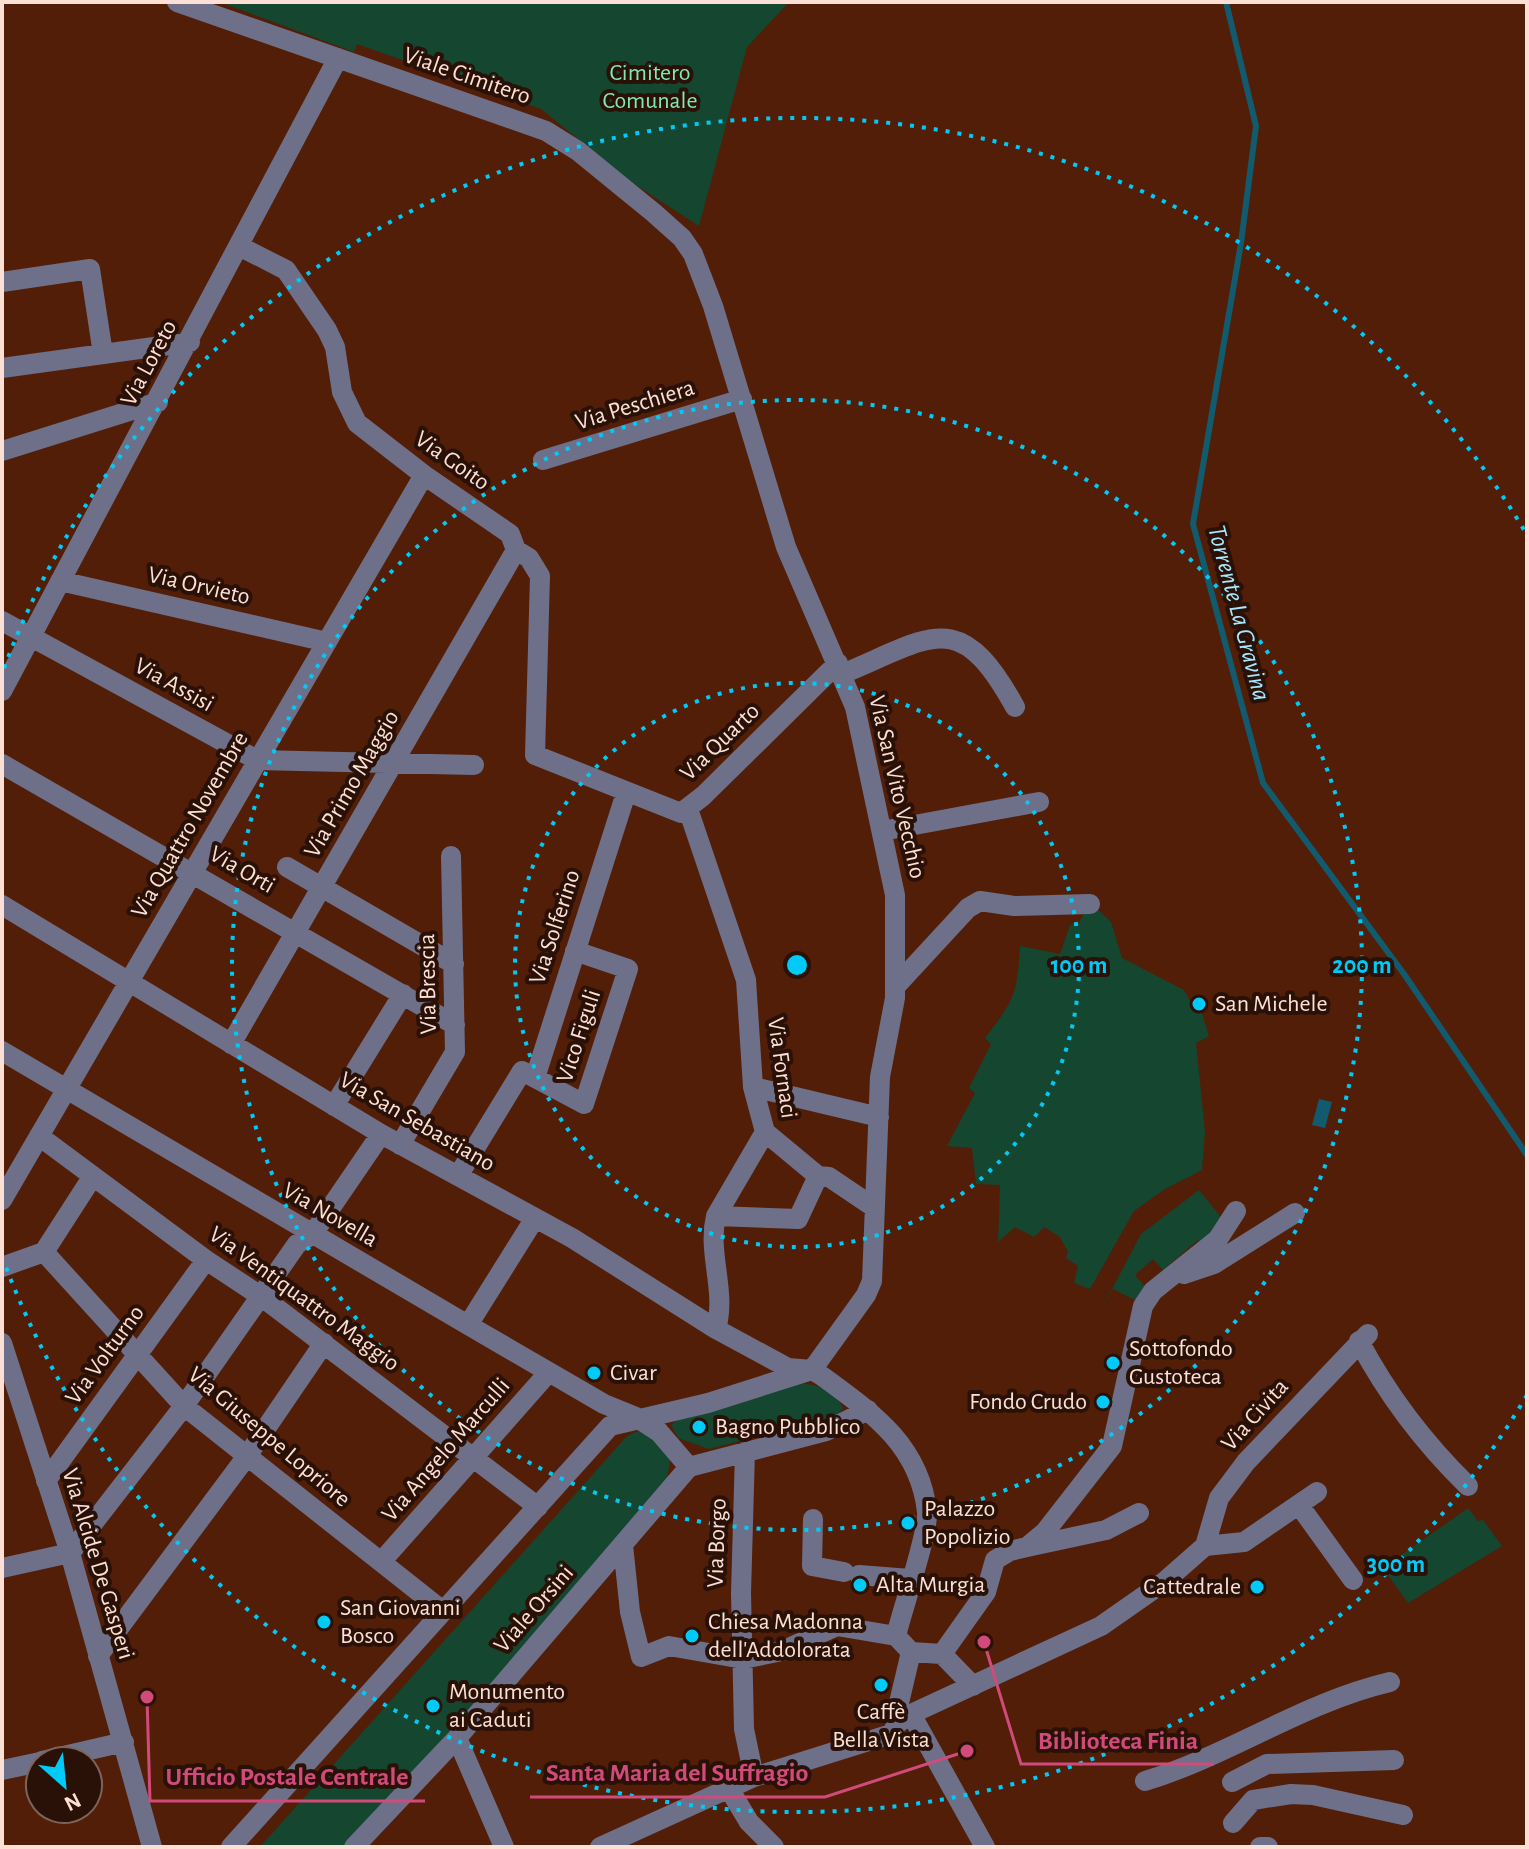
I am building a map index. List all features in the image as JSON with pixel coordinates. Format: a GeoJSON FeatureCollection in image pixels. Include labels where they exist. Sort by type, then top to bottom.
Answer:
{"type":"FeatureCollection","features":[{"type":"Feature","properties":{"kind":"street","name":"Viale Cimitero"},"geometry":{"type":"LineString","coordinates":[[177,2],[546,131],[578,151],[654,213],[682,238],[699,266]]}},
{"type":"Feature","properties":{"kind":"street","name":"Via Loreto"},"geometry":{"type":"LineString","coordinates":[[2,691],[241,247],[338,58]]}},
{"type":"Feature","properties":{"kind":"street","name":"Via Goito"},"geometry":{"type":"LineString","coordinates":[[241,247],[286,270],[335,347],[342,392],[357,423],[424,475],[510,534],[516,550],[529,558],[540,576],[535,755]]}},
{"type":"Feature","properties":{"kind":"street","name":"Via San Vito Vecchio"},"geometry":{"type":"LineString","coordinates":[[699,266],[786,547],[855,707],[895,895],[895,987],[880,1077],[879,1164],[872,1206],[875,1246],[866,1295],[812,1370]]}},
{"type":"Feature","properties":{"kind":"street"},"geometry":{"type":"LineString","coordinates":[[2,282],[90,269],[103,354]]}},
{"type":"Feature","properties":{"kind":"street"},"geometry":{"type":"LineString","coordinates":[[2,368],[190,342]]}},
{"type":"Feature","properties":{"kind":"street","name":"Via Peschiera"},"geometry":{"type":"LineString","coordinates":[[543,460],[742,399]]}},
{"type":"Feature","properties":{"kind":"street"},"geometry":{"type":"LineString","coordinates":[[2,451],[158,402]]}},
{"type":"Feature","properties":{"kind":"street","name":"Via Quattro Novembre"},"geometry":{"type":"LineString","coordinates":[[2,1200],[424,475]]}},
{"type":"Feature","properties":{"kind":"street","name":"Via Primo Maggio"},"geometry":{"type":"LineString","coordinates":[[231,1044],[516,550]]}},
{"type":"Feature","properties":{"kind":"street","name":"Via Orvieto"},"geometry":{"type":"LineString","coordinates":[[60,581],[327,642]]}},
{"type":"Feature","properties":{"kind":"street","name":"Via Assisi"},"geometry":{"type":"LineString","coordinates":[[2,621],[257,760],[474,765]]}},
{"type":"Feature","properties":{"kind":"street"},"geometry":{"type":"LineString","coordinates":[[840,668],[938,637],[959,639],[984,660],[1015,707]]}},
{"type":"Feature","properties":{"kind":"street","name":"Via Quarto"},"geometry":{"type":"LineString","coordinates":[[535,755],[675,814],[688,809],[840,668]]}},
{"type":"Feature","properties":{"kind":"street","name":"Via Orti"},"geometry":{"type":"LineString","coordinates":[[2,764],[455,1025]]}},
{"type":"Feature","properties":{"kind":"street","name":"Via Solferino"},"geometry":{"type":"LineString","coordinates":[[458,1176],[528,1075],[575,951],[626,793]]}},
{"type":"Feature","properties":{"kind":"street"},"geometry":{"type":"LineString","coordinates":[[882,831],[1039,802]]}},
{"type":"Feature","properties":{"kind":"street","name":"Via Fornaci"},"geometry":{"type":"LineString","coordinates":[[688,809],[746,980],[753,1087],[765,1132],[716,1216]]}},
{"type":"Feature","properties":{"kind":"street","name":"Via Brescia"},"geometry":{"type":"LineString","coordinates":[[400,1145],[455,1052],[451,856]]}},
{"type":"Feature","properties":{"kind":"street"},"geometry":{"type":"LineString","coordinates":[[287,867],[454,964]]}},
{"type":"Feature","properties":{"kind":"street"},"geometry":{"type":"LineString","coordinates":[[895,987],[968,908],[980,901],[1014,906],[1090,904]]}},
{"type":"Feature","properties":{"kind":"street","name":"Via San Sebastiano"},"geometry":{"type":"LineString","coordinates":[[2,905],[381,1134],[535,1218],[716,1329],[788,1368],[812,1370]]}},
{"type":"Feature","properties":{"kind":"street","name":"Vico Figuli"},"geometry":{"type":"LineString","coordinates":[[528,1075],[584,1104],[628,969],[575,951]]}},
{"type":"Feature","properties":{"kind":"street"},"geometry":{"type":"LineString","coordinates":[[334,1106],[403,994]]}},
{"type":"Feature","properties":{"kind":"street","name":"Via Novella"},"geometry":{"type":"LineString","coordinates":[[2,1051],[604,1404],[636,1417],[666,1439],[689,1467]]}},
{"type":"Feature","properties":{"kind":"street"},"geometry":{"type":"LineString","coordinates":[[753,1087],[879,1117]]}},
{"type":"Feature","properties":{"kind":"street"},"geometry":{"type":"LineString","coordinates":[[765,1132],[818,1176],[829,1177],[872,1206]]}},
{"type":"Feature","properties":{"kind":"street"},"geometry":{"type":"LineString","coordinates":[[2,1568],[70,1553],[184,1406],[297,1244],[312,1235],[381,1134]]}},
{"type":"Feature","properties":{"kind":"street","name":"Via Ventiquattro Maggio"},"geometry":{"type":"LineString","coordinates":[[39,1136],[324,1343],[538,1507]]}},
{"type":"Feature","properties":{"kind":"street"},"geometry":{"type":"LineString","coordinates":[[2,1267],[44,1252],[93,1176]]}},
{"type":"Feature","properties":{"kind":"street"},"geometry":{"type":"LineString","coordinates":[[716,1329],[722,1309],[713,1229],[716,1216],[798,1219],[818,1176]]}},
{"type":"Feature","properties":{"kind":"street"},"geometry":{"type":"LineString","coordinates":[[1027,1547],[1045,1532],[1112,1446],[1143,1306],[1153,1291],[1218,1239],[1236,1211]]}},
{"type":"Feature","properties":{"kind":"street"},"geometry":{"type":"LineString","coordinates":[[1173,1277],[1214,1264],[1295,1213]]}},
{"type":"Feature","properties":{"kind":"street"},"geometry":{"type":"LineString","coordinates":[[468,1325],[535,1218]]}},
{"type":"Feature","properties":{"kind":"street","name":"Via Giuseppe Lopriore"},"geometry":{"type":"LineString","coordinates":[[44,1252],[184,1406],[443,1611]]}},
{"type":"Feature","properties":{"kind":"street","name":"Via Volturno"},"geometry":{"type":"LineString","coordinates":[[46,1481],[206,1260]]}},
{"type":"Feature","properties":{"kind":"street","name":"Via Civita"},"geometry":{"type":"LineString","coordinates":[[1205,1546],[1219,1498],[1246,1462],[1364,1338],[1385,1390],[1414,1429],[1468,1486]]}},
{"type":"Feature","properties":{"kind":"street","name":"Via Alcide De Gasperi"},"geometry":{"type":"LineString","coordinates":[[2,1343],[70,1553],[152,1847]]}},
{"type":"Feature","properties":{"kind":"street"},"geometry":{"type":"LineString","coordinates":[[98,1656],[247,1456],[324,1343]]}},
{"type":"Feature","properties":{"kind":"street"},"geometry":{"type":"LineString","coordinates":[[231,1847],[610,1426],[636,1417],[708,1403],[812,1370],[885,1422],[912,1462],[927,1513],[896,1636]]}},
{"type":"Feature","properties":{"kind":"street","name":"Via Angelo Marculli"},"geometry":{"type":"LineString","coordinates":[[381,1562],[549,1372]]}},
{"type":"Feature","properties":{"kind":"street"},"geometry":{"type":"LineString","coordinates":[[689,1467],[826,1431],[868,1410]]}},
{"type":"Feature","properties":{"kind":"street","name":"Via Borgo"},"geometry":{"type":"LineString","coordinates":[[745,1452],[744,1729],[754,1777]]}},
{"type":"Feature","properties":{"kind":"street","name":"Viale Orsini"},"geometry":{"type":"LineString","coordinates":[[354,1847],[457,1738],[689,1467]]}},
{"type":"Feature","properties":{"kind":"street"},"geometry":{"type":"LineString","coordinates":[[600,1847],[728,1787],[891,1734],[904,1718],[1101,1626],[1164,1582],[1205,1546],[1244,1542],[1317,1492]]}},
{"type":"Feature","properties":{"kind":"street"},"geometry":{"type":"LineString","coordinates":[[1299,1505],[1353,1580]]}},
{"type":"Feature","properties":{"kind":"street"},"geometry":{"type":"LineString","coordinates":[[942,1654],[986,1592],[995,1560],[1010,1551],[1066,1542],[1106,1530],[1139,1513]]}},
{"type":"Feature","properties":{"kind":"street"},"geometry":{"type":"LineString","coordinates":[[813,1519],[812,1566],[910,1579]]}},
{"type":"Feature","properties":{"kind":"street"},"geometry":{"type":"LineString","coordinates":[[623,1545],[630,1612],[641,1657],[669,1646],[743,1659],[782,1651],[837,1626],[896,1636],[911,1652],[942,1654],[973,1686]]}},
{"type":"Feature","properties":{"kind":"street"},"geometry":{"type":"LineString","coordinates":[[911,1652],[898,1707],[985,1847]]}},
{"type":"Feature","properties":{"kind":"street"},"geometry":{"type":"LineString","coordinates":[[1145,1781],[1205,1758],[1345,1692],[1390,1682]]}},
{"type":"Feature","properties":{"kind":"street"},"geometry":{"type":"LineString","coordinates":[[457,1738],[504,1847]]}},
{"type":"Feature","properties":{"kind":"street"},"geometry":{"type":"LineString","coordinates":[[104,1747],[124,1742]]}},
{"type":"Feature","properties":{"kind":"street"},"geometry":{"type":"LineString","coordinates":[[1205,1758],[1253,1800]]}},
{"type":"Feature","properties":{"kind":"street"},"geometry":{"type":"LineString","coordinates":[[1232,1782],[1267,1764],[1394,1760]]}},
{"type":"Feature","properties":{"kind":"street"},"geometry":{"type":"LineString","coordinates":[[2,1770],[24,1765]]}},
{"type":"Feature","properties":{"kind":"street"},"geometry":{"type":"LineString","coordinates":[[728,1787],[749,1822],[774,1847]]}},
{"type":"Feature","properties":{"kind":"street"},"geometry":{"type":"LineString","coordinates":[[1233,1823],[1253,1800],[1291,1794],[1313,1795],[1403,1815]]}},
{"type":"Feature","properties":{"kind":"street"},"geometry":{"type":"LineString","coordinates":[[1260,1847],[1268,1847]]}},
{"type":"Feature","properties":{"kind":"green space","name":"Cimitero Comunale"},"geometry":{"type":"Polygon","coordinates":[[[220,2],[789,2],[747,47],[699,226],[631,182],[541,109],[357,44],[354,52],[220,2]]]}},
{"type":"Feature","properties":{"kind":"green space"},"geometry":{"type":"Polygon","coordinates":[[[1086,909],[1098,910],[1111,922],[1122,958],[1184,990],[1192,1005],[1199,1004],[1209,1036],[1196,1043],[1205,1132],[1202,1170],[1165,1189],[1134,1211],[1090,1289],[1074,1283],[1078,1266],[1066,1258],[1068,1252],[1060,1237],[1044,1227],[1034,1237],[1015,1227],[998,1242],[1000,1185],[976,1184],[972,1148],[947,1146],[975,1093],[969,1088],[991,1044],[985,1038],[1013,996],[1020,946],[1060,954],[1070,925],[1079,923],[1086,909]]]}},
{"type":"Feature","properties":{"kind":"green space"},"geometry":{"type":"Polygon","coordinates":[[[1199,1190],[1220,1216],[1220,1222],[1202,1243],[1198,1240],[1163,1270],[1153,1259],[1135,1275],[1147,1289],[1139,1302],[1113,1289],[1100,1312],[1141,1234],[1199,1190]]]}},
{"type":"Feature","properties":{"kind":"green space"},"geometry":{"type":"Polygon","coordinates":[[[800,1383],[831,1393],[843,1408],[838,1415],[709,1449],[678,1438],[671,1425],[679,1418],[800,1383]]]}},
{"type":"Feature","properties":{"kind":"green space"},"geometry":{"type":"Polygon","coordinates":[[[638,1431],[653,1433],[671,1455],[667,1479],[462,1730],[344,1847],[260,1847],[627,1436],[638,1431]]]}},
{"type":"Feature","properties":{"kind":"green space"},"geometry":{"type":"Polygon","coordinates":[[[1468,1508],[1478,1521],[1483,1520],[1502,1546],[1408,1603],[1383,1568],[1468,1508]]]}},
{"type":"Feature","properties":{"kind":"water"},"geometry":{"type":"Polygon","coordinates":[[[1319,1099],[1332,1102],[1325,1128],[1312,1125],[1319,1099]]]}},
{"type":"Feature","properties":{"kind":"waterway","name":"Torrente La Gravina"},"geometry":{"type":"LineString","coordinates":[[1226,2],[1256,126],[1241,243],[1193,524],[1263,783],[1404,974],[1527,1155]]}},
{"type":"Feature","properties":{"kind":"place","name":"San Michele"},"geometry":{"type":"Point","coordinates":[1199,1004]}},
{"type":"Feature","properties":{"kind":"place","name":"Sottofondo Gustoteca"},"geometry":{"type":"Point","coordinates":[1113,1363]}},
{"type":"Feature","properties":{"kind":"place","name":"Civar"},"geometry":{"type":"Point","coordinates":[594,1373]}},
{"type":"Feature","properties":{"kind":"place","name":"Fondo Crudo"},"geometry":{"type":"Point","coordinates":[1103,1402]}},
{"type":"Feature","properties":{"kind":"place","name":"Bagno Pubblico"},"geometry":{"type":"Point","coordinates":[699,1427]}},
{"type":"Feature","properties":{"kind":"place","name":"Palazzo Popolizio"},"geometry":{"type":"Point","coordinates":[908,1523]}},
{"type":"Feature","properties":{"kind":"place","name":"Alta Murgia"},"geometry":{"type":"Point","coordinates":[860,1585]}},
{"type":"Feature","properties":{"kind":"place","name":"Cattedrale"},"geometry":{"type":"Point","coordinates":[1257,1587]}},
{"type":"Feature","properties":{"kind":"place","name":"San Giovanni Bosco"},"geometry":{"type":"Point","coordinates":[324,1622]}},
{"type":"Feature","properties":{"kind":"place","name":"Chiesa Madonna dell'Addolorata"},"geometry":{"type":"Point","coordinates":[692,1636]}},
{"type":"Feature","properties":{"kind":"place","name":"Biblioteca Finia"},"geometry":{"type":"Point","coordinates":[984,1642]}},
{"type":"Feature","properties":{"kind":"place","name":"Caffè Bella Vista"},"geometry":{"type":"Point","coordinates":[881,1685]}},
{"type":"Feature","properties":{"kind":"place","name":"Ufficio Postale Centrale"},"geometry":{"type":"Point","coordinates":[147,1697]}},
{"type":"Feature","properties":{"kind":"place","name":"Monumento ai Caduti"},"geometry":{"type":"Point","coordinates":[433,1706]}},
{"type":"Feature","properties":{"kind":"place","name":"Santa Maria del Suffragio"},"geometry":{"type":"Point","coordinates":[967,1751]}}]}
